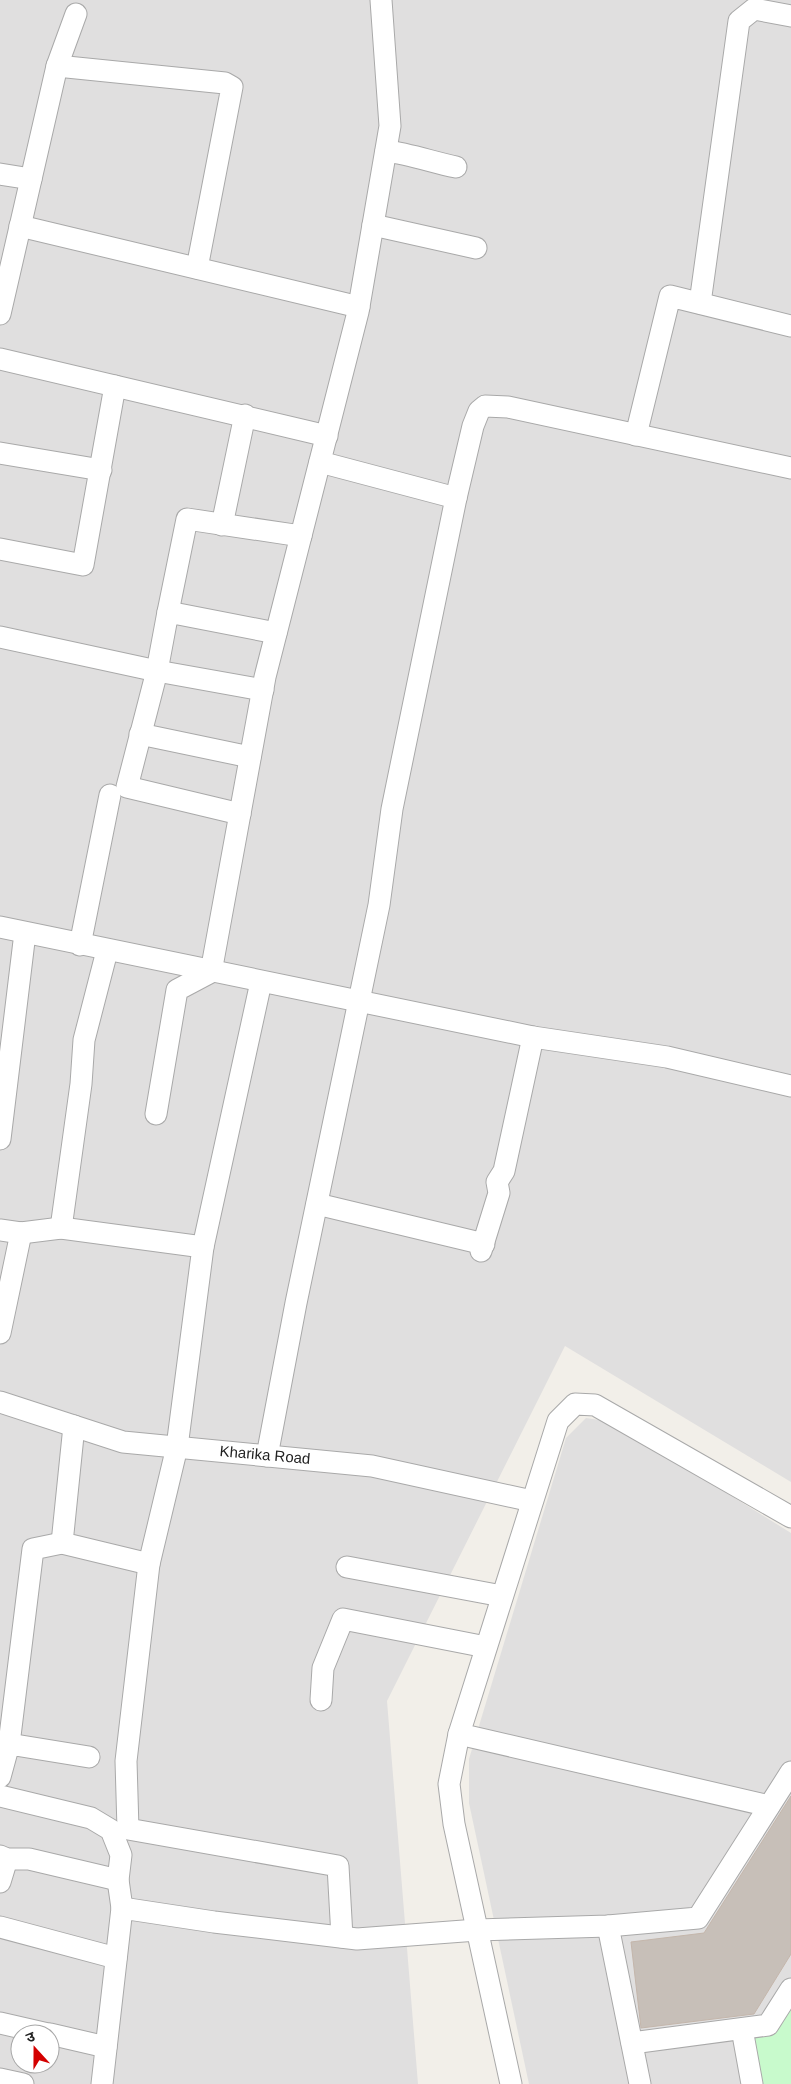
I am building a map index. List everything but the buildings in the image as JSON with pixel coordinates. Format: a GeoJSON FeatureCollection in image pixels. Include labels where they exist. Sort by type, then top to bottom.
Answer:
{"type":"FeatureCollection","features":[{"type":"Feature","properties":{"kind":"street"},"geometry":{"type":"LineString","coordinates":[[211,972],[263,690],[359,307],[390,126],[381,0]]}},
{"type":"Feature","properties":{"kind":"street"},"geometry":{"type":"LineString","coordinates":[[700,303],[739,21],[754,9],[791,16]]}},
{"type":"Feature","properties":{"kind":"street"},"geometry":{"type":"LineString","coordinates":[[0,314],[57,66],[76,14]]}},
{"type":"Feature","properties":{"kind":"street"},"geometry":{"type":"LineString","coordinates":[[57,66],[225,83],[232,87],[197,268]]}},
{"type":"Feature","properties":{"kind":"street"},"geometry":{"type":"LineString","coordinates":[[386,151],[414,155],[421,160],[456,167]]}},
{"type":"Feature","properties":{"kind":"street"},"geometry":{"type":"LineString","coordinates":[[0,174],[31,179]]}},
{"type":"Feature","properties":{"kind":"street"},"geometry":{"type":"LineString","coordinates":[[373,224],[476,248]]}},
{"type":"Feature","properties":{"kind":"street"},"geometry":{"type":"LineString","coordinates":[[20,226],[359,307]]}},
{"type":"Feature","properties":{"kind":"street"},"geometry":{"type":"LineString","coordinates":[[636,435],[670,296],[791,326]]}},
{"type":"Feature","properties":{"kind":"street"},"geometry":{"type":"LineString","coordinates":[[0,359],[245,415],[327,436]]}},
{"type":"Feature","properties":{"kind":"street"},"geometry":{"type":"LineString","coordinates":[[0,549],[83,564],[115,386]]}},
{"type":"Feature","properties":{"kind":"street"},"geometry":{"type":"LineString","coordinates":[[267,1456],[379,905],[392,809],[456,498],[473,426],[480,411],[485,406],[508,407],[791,468]]}},
{"type":"Feature","properties":{"kind":"street"},"geometry":{"type":"LineString","coordinates":[[222,524],[245,415]]}},
{"type":"Feature","properties":{"kind":"street"},"geometry":{"type":"LineString","coordinates":[[0,453],[101,470]]}},
{"type":"Feature","properties":{"kind":"street"},"geometry":{"type":"LineString","coordinates":[[320,462],[456,498]]}},
{"type":"Feature","properties":{"kind":"street"},"geometry":{"type":"LineString","coordinates":[[240,814],[126,787],[157,671],[187,519],[301,536]]}},
{"type":"Feature","properties":{"kind":"street"},"geometry":{"type":"LineString","coordinates":[[168,612],[276,633]]}},
{"type":"Feature","properties":{"kind":"street"},"geometry":{"type":"LineString","coordinates":[[0,637],[157,671],[263,690]]}},
{"type":"Feature","properties":{"kind":"street"},"geometry":{"type":"LineString","coordinates":[[140,734],[250,757]]}},
{"type":"Feature","properties":{"kind":"street"},"geometry":{"type":"LineString","coordinates":[[80,945],[110,795]]}},
{"type":"Feature","properties":{"kind":"street"},"geometry":{"type":"LineString","coordinates":[[0,927],[107,951],[533,1037],[667,1057],[791,1086]]}},
{"type":"Feature","properties":{"kind":"street"},"geometry":{"type":"LineString","coordinates":[[0,1139],[26,933]]}},
{"type":"Feature","properties":{"kind":"street"},"geometry":{"type":"LineString","coordinates":[[61,1228],[81,1084],[84,1040],[107,951]]}},
{"type":"Feature","properties":{"kind":"street"},"geometry":{"type":"LineString","coordinates":[[156,1114],[177,990],[211,972]]}},
{"type":"Feature","properties":{"kind":"street"},"geometry":{"type":"LineString","coordinates":[[261,982],[202,1247],[177,1447],[149,1564],[126,1761],[128,1829],[338,1866],[342,1937]]}},
{"type":"Feature","properties":{"kind":"street"},"geometry":{"type":"LineString","coordinates":[[317,1204],[482,1247],[499,1194],[497,1182],[504,1171],[533,1037]]}},
{"type":"Feature","properties":{"kind":"street"},"geometry":{"type":"LineString","coordinates":[[0,1230],[21,1233],[61,1228],[202,1247]]}},
{"type":"Feature","properties":{"kind":"street"},"geometry":{"type":"LineString","coordinates":[[0,1333],[2,1310],[21,1233]]}},
{"type":"Feature","properties":{"kind":"street","name":"Kharika Road"},"geometry":{"type":"LineString","coordinates":[[0,1402],[123,1442],[372,1466],[532,1501]]}},
{"type":"Feature","properties":{"kind":"street"},"geometry":{"type":"LineString","coordinates":[[511,2084],[454,1824],[449,1784],[459,1734],[558,1421],[575,1404],[595,1405],[791,1517]]}},
{"type":"Feature","properties":{"kind":"street"},"geometry":{"type":"LineString","coordinates":[[62,1543],[74,1426]]}},
{"type":"Feature","properties":{"kind":"street"},"geometry":{"type":"LineString","coordinates":[[0,1776],[9,1744],[33,1549],[62,1543],[149,1564]]}},
{"type":"Feature","properties":{"kind":"street"},"geometry":{"type":"LineString","coordinates":[[347,1567],[502,1596]]}},
{"type":"Feature","properties":{"kind":"street"},"geometry":{"type":"LineString","coordinates":[[321,1700],[323,1668],[343,1619],[486,1647]]}},
{"type":"Feature","properties":{"kind":"street"},"geometry":{"type":"LineString","coordinates":[[459,1734],[769,1806]]}},
{"type":"Feature","properties":{"kind":"street"},"geometry":{"type":"LineString","coordinates":[[9,1744],[89,1757]]}},
{"type":"Feature","properties":{"kind":"street"},"geometry":{"type":"LineString","coordinates":[[122,1908],[214,1922],[357,1939],[477,1930],[608,1926],[698,1918],[791,1772]]}},
{"type":"Feature","properties":{"kind":"street"},"geometry":{"type":"LineString","coordinates":[[0,1796],[91,1818],[112,1830],[121,1855],[118,1880],[122,1908],[102,2084]]}},
{"type":"Feature","properties":{"kind":"street"},"geometry":{"type":"LineString","coordinates":[[0,1882],[3,1858],[29,1859],[118,1880]]}},
{"type":"Feature","properties":{"kind":"street"},"geometry":{"type":"LineString","coordinates":[[608,1926],[640,2084]]}},
{"type":"Feature","properties":{"kind":"street"},"geometry":{"type":"LineString","coordinates":[[0,1927],[116,1958]]}},
{"type":"Feature","properties":{"kind":"street"},"geometry":{"type":"LineString","coordinates":[[632,2043],[768,2025],[791,1989]]}},
{"type":"Feature","properties":{"kind":"street"},"geometry":{"type":"LineString","coordinates":[[742,2029],[752,2084]]}},
{"type":"Feature","properties":{"kind":"street"},"geometry":{"type":"LineString","coordinates":[[60,2037],[106,2047]]}},
{"type":"Feature","properties":{"kind":"street"},"geometry":{"type":"LineString","coordinates":[[0,2078],[23,2084]]}},
{"type":"Feature","properties":{"kind":"shaded area"},"geometry":{"type":"Polygon","coordinates":[[[0,0],[791,0],[791,1482],[565,1346],[387,1701],[418,2084],[0,2084],[0,0]]]}},
{"type":"Feature","properties":{"kind":"shaded area"},"geometry":{"type":"Polygon","coordinates":[[[586,1418],[613,1422],[791,1533],[791,2084],[529,2084],[469,1803],[469,1759],[566,1438],[586,1418]]]}},
{"type":"Feature","properties":{"kind":"green space"},"geometry":{"type":"Polygon","coordinates":[[[791,2003],[791,2084],[759,2084],[749,2034],[791,2003]]]}}]}
